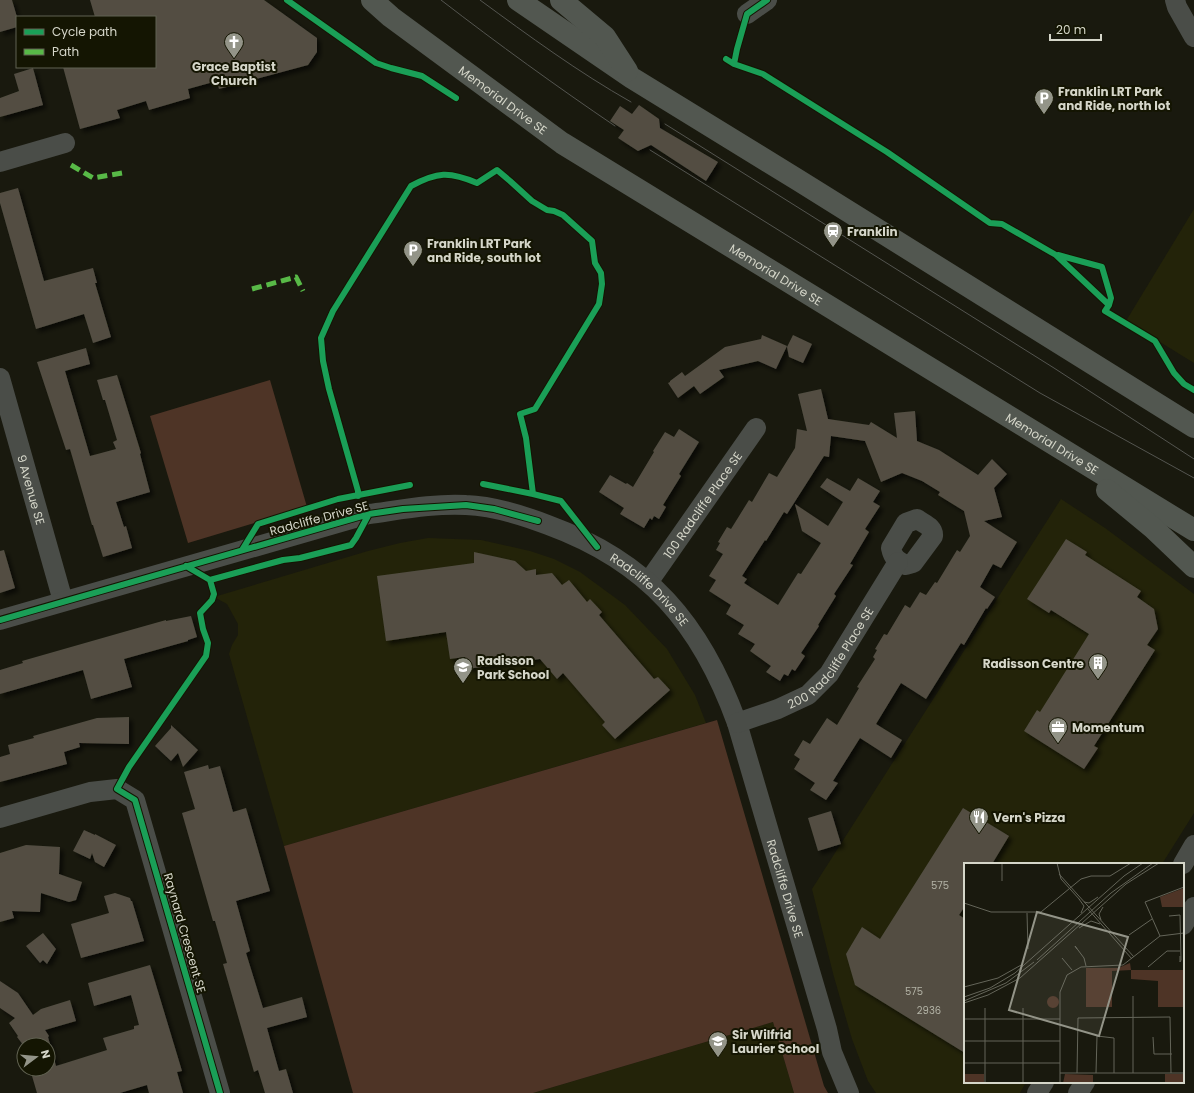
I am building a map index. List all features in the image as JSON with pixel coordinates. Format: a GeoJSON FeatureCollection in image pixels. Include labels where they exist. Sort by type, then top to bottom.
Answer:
{"type":"FeatureCollection","features":[{"type":"Feature","properties":{"kind":"main road","name":"Memorial Drive SE"},"geometry":{"type":"LineString","coordinates":[[372,0],[391,17],[562,143],[1194,530]]}},
{"type":"Feature","properties":{"kind":"main road"},"geometry":{"type":"LineString","coordinates":[[518,0],[632,78],[805,184],[1194,427]]}},
{"type":"Feature","properties":{"kind":"main road"},"geometry":{"type":"LineString","coordinates":[[561,0],[606,37],[632,78]]}},
{"type":"Feature","properties":{"kind":"main road"},"geometry":{"type":"LineString","coordinates":[[1081,462],[1093,478],[1153,528],[1194,567]]}},
{"type":"Feature","properties":{"kind":"street"},"geometry":{"type":"LineString","coordinates":[[747,14],[766,0]]}},
{"type":"Feature","properties":{"kind":"street"},"geometry":{"type":"LineString","coordinates":[[1175,0],[1177,7],[1194,37]]}},
{"type":"Feature","properties":{"kind":"street"},"geometry":{"type":"LineString","coordinates":[[0,162],[65,143]]}},
{"type":"Feature","properties":{"kind":"street","name":"9 Avenue SE"},"geometry":{"type":"LineString","coordinates":[[0,378],[63,601]]}},
{"type":"Feature","properties":{"kind":"street","name":"100 Radcliffe Place SE"},"geometry":{"type":"LineString","coordinates":[[648,581],[756,428]]}},
{"type":"Feature","properties":{"kind":"street","name":"Radcliffe Drive SE"},"geometry":{"type":"LineString","coordinates":[[0,620],[369,514],[419,508],[466,505],[514,514],[558,528],[603,550],[648,581],[684,620],[714,668],[727,695],[737,724],[827,1029],[832,1052],[848,1093]]}},
{"type":"Feature","properties":{"kind":"street","name":"200 Radcliffe Place SE"},"geometry":{"type":"LineString","coordinates":[[737,724],[778,709],[808,695],[829,674],[898,562]]}},
{"type":"Feature","properties":{"kind":"street","name":"Raynard Crescent SE"},"geometry":{"type":"LineString","coordinates":[[0,818],[90,792],[117,789],[135,800],[220,1093]]}},
{"type":"Feature","properties":{"kind":"street"},"geometry":{"type":"LineString","coordinates":[[1183,863],[1194,846]]}},
{"type":"Feature","properties":{"kind":"street"},"geometry":{"type":"LineString","coordinates":[[1184,923],[1194,907]]}},
{"type":"Feature","properties":{"kind":"street"},"geometry":{"type":"LineString","coordinates":[[1037,1093],[1043,1083]]}},
{"type":"Feature","properties":{"kind":"street"},"geometry":{"type":"LineString","coordinates":[[1078,1093],[1084,1083]]}},
{"type":"Feature","properties":{"kind":"shaded area"},"geometry":{"type":"Polygon","coordinates":[[[1194,209],[1194,363],[1126,321],[1194,209]]]}},
{"type":"Feature","properties":{"kind":"shaded area"},"geometry":{"type":"Polygon","coordinates":[[[270,380],[307,507],[188,543],[150,416],[270,380]]]}},
{"type":"Feature","properties":{"kind":"shaded area"},"geometry":{"type":"Polygon","coordinates":[[[1061,499],[1105,528],[1194,594],[1194,813],[1163,863],[964,863],[964,1083],[1025,1083],[1020,1093],[876,1093],[868,1081],[852,1039],[834,977],[812,889],[1061,499]]]}},
{"type":"Feature","properties":{"kind":"shaded area","name":"Radisson Park School"},"geometry":{"type":"Polygon","coordinates":[[[428,538],[481,540],[530,551],[554,559],[580,572],[625,605],[667,649],[695,695],[706,723],[284,846],[229,654],[238,635],[238,624],[227,604],[214,597],[368,551],[428,538]]]}},
{"type":"Feature","properties":{"kind":"shaded area"},"geometry":{"type":"Polygon","coordinates":[[[717,720],[824,1086],[828,1093],[794,1093],[773,1022],[533,1093],[353,1093],[284,846],[717,720]]]}},
{"type":"Feature","properties":{"kind":"shaded area","name":"Sir Wilfrid Laurier School"},"geometry":{"type":"Polygon","coordinates":[[[773,1022],[794,1093],[533,1093],[773,1022]]]}},
{"type":"Feature","properties":{"kind":"building"},"geometry":{"type":"Polygon","coordinates":[[[0,0],[12,0],[17,16],[16,27],[0,32],[0,0]]]}},
{"type":"Feature","properties":{"kind":"building","name":"Grace Baptist Church"},"geometry":{"type":"Polygon","coordinates":[[[90,0],[264,0],[317,38],[317,52],[308,65],[219,89],[217,81],[188,89],[190,98],[149,110],[146,101],[117,110],[120,118],[80,129],[63,68],[156,68],[156,16],[95,16],[90,0]]]}},
{"type":"Feature","properties":{"kind":"building"},"geometry":{"type":"Polygon","coordinates":[[[33,68],[43,105],[0,117],[0,98],[19,91],[14,74],[33,68]]]}},
{"type":"Feature","properties":{"kind":"building"},"geometry":{"type":"Polygon","coordinates":[[[639,105],[659,119],[660,128],[718,162],[706,181],[651,145],[638,151],[618,138],[624,130],[610,121],[620,106],[632,114],[639,105]]]}},
{"type":"Feature","properties":{"kind":"building"},"geometry":{"type":"Polygon","coordinates":[[[18,188],[44,281],[93,268],[97,283],[95,283],[111,337],[93,343],[84,314],[36,329],[0,203],[0,193],[18,188]]]}},
{"type":"Feature","properties":{"kind":"building"},"geometry":{"type":"Polygon","coordinates":[[[762,335],[787,346],[776,369],[758,361],[719,370],[724,377],[700,394],[694,386],[678,398],[668,383],[682,372],[685,376],[725,347],[761,339],[762,335]]]}},
{"type":"Feature","properties":{"kind":"building"},"geometry":{"type":"Polygon","coordinates":[[[793,335],[812,344],[803,363],[789,357],[787,347],[793,335]]]}},
{"type":"Feature","properties":{"kind":"building"},"geometry":{"type":"Polygon","coordinates":[[[86,348],[90,364],[65,371],[90,456],[116,449],[113,442],[117,440],[105,400],[103,400],[97,380],[117,375],[141,453],[150,492],[116,502],[124,527],[126,526],[132,548],[103,557],[70,449],[66,450],[37,362],[86,348]]]}},
{"type":"Feature","properties":{"kind":"building"},"geometry":{"type":"Polygon","coordinates":[[[821,389],[828,419],[869,425],[871,422],[897,438],[894,413],[915,411],[917,441],[939,450],[978,475],[992,459],[1007,474],[994,488],[1002,517],[984,521],[1017,542],[1001,568],[993,564],[980,587],[995,597],[987,609],[986,608],[964,645],[961,643],[926,699],[901,683],[876,724],[902,740],[891,758],[860,738],[833,781],[838,783],[826,800],[810,790],[815,783],[794,769],[800,759],[794,755],[803,740],[810,744],[827,718],[837,725],[859,688],[857,687],[875,659],[873,657],[877,650],[875,649],[884,634],[887,635],[905,605],[910,608],[920,592],[926,595],[935,582],[937,583],[957,550],[960,552],[970,536],[964,511],[938,495],[940,492],[922,481],[902,473],[881,482],[865,441],[831,436],[829,457],[824,456],[787,514],[784,512],[766,541],[765,540],[742,576],[747,579],[744,583],[778,605],[798,573],[801,574],[821,543],[802,531],[795,504],[828,526],[843,502],[820,487],[827,478],[850,491],[858,478],[880,491],[873,502],[880,506],[865,529],[869,532],[850,564],[853,565],[834,594],[836,596],[818,625],[819,626],[801,653],[805,656],[795,671],[792,669],[788,676],[784,674],[780,681],[766,672],[771,666],[750,651],[755,644],[738,634],[744,625],[726,614],[731,605],[709,591],[716,580],[709,576],[723,554],[716,550],[720,543],[718,542],[727,527],[731,529],[749,500],[752,502],[769,473],[777,477],[795,448],[797,429],[807,431],[798,394],[821,389]]]}},
{"type":"Feature","properties":{"kind":"building"},"geometry":{"type":"Polygon","coordinates":[[[679,429],[699,442],[679,474],[681,476],[663,505],[666,507],[659,519],[654,516],[652,520],[650,518],[644,528],[620,514],[624,508],[599,492],[610,475],[633,487],[665,432],[674,437],[679,429]]]}},
{"type":"Feature","properties":{"kind":"building","name":"Radisson Centre"},"geometry":{"type":"Polygon","coordinates":[[[1066,539],[1087,552],[1085,555],[1141,591],[1137,597],[1154,609],[1158,629],[1147,645],[1155,650],[1094,746],[1098,748],[1084,769],[1024,731],[1037,710],[1040,712],[1089,634],[1051,610],[1049,613],[1027,599],[1066,539]]]}},
{"type":"Feature","properties":{"kind":"building"},"geometry":{"type":"Polygon","coordinates":[[[4,550],[15,588],[0,593],[0,551],[4,550]]]}},
{"type":"Feature","properties":{"kind":"building"},"geometry":{"type":"Polygon","coordinates":[[[474,552],[515,561],[526,571],[536,569],[536,575],[552,573],[562,585],[569,580],[587,602],[590,599],[602,612],[599,615],[654,679],[658,677],[670,690],[615,739],[602,725],[605,722],[563,673],[557,679],[540,659],[467,669],[465,657],[450,659],[446,632],[386,641],[377,576],[474,563],[474,552]]]}},
{"type":"Feature","properties":{"kind":"building"},"geometry":{"type":"Polygon","coordinates":[[[191,616],[197,637],[188,641],[124,659],[132,687],[91,699],[83,670],[0,694],[0,670],[23,663],[22,661],[166,620],[191,616]]]}},
{"type":"Feature","properties":{"kind":"building"},"geometry":{"type":"Polygon","coordinates":[[[129,717],[129,744],[79,743],[80,747],[64,752],[67,764],[0,782],[0,757],[10,754],[8,745],[34,738],[33,736],[97,718],[129,717]]]}},
{"type":"Feature","properties":{"kind":"building"},"geometry":{"type":"Polygon","coordinates":[[[171,725],[198,750],[183,767],[178,753],[171,761],[155,746],[171,728],[171,725]]]}},
{"type":"Feature","properties":{"kind":"building"},"geometry":{"type":"Polygon","coordinates":[[[208,765],[209,769],[220,766],[233,812],[246,808],[270,891],[236,901],[250,951],[246,953],[263,1008],[302,997],[307,1017],[267,1028],[279,1071],[286,1069],[293,1093],[265,1093],[258,1070],[254,1072],[223,964],[227,963],[215,921],[213,921],[182,813],[195,809],[184,772],[208,765]]]}},
{"type":"Feature","properties":{"kind":"building"},"geometry":{"type":"Polygon","coordinates":[[[963,808],[1009,836],[993,863],[964,863],[964,908],[959,915],[964,918],[964,1052],[855,985],[846,954],[862,927],[880,939],[963,808]]]}},
{"type":"Feature","properties":{"kind":"building"},"geometry":{"type":"Polygon","coordinates":[[[831,811],[841,844],[818,851],[808,818],[831,811]]]}},
{"type":"Feature","properties":{"kind":"building"},"geometry":{"type":"Polygon","coordinates":[[[84,830],[116,845],[104,867],[95,862],[92,853],[90,859],[73,851],[84,830]]]}},
{"type":"Feature","properties":{"kind":"building"},"geometry":{"type":"Polygon","coordinates":[[[26,845],[60,847],[59,874],[82,882],[76,900],[69,902],[41,893],[40,912],[12,911],[14,918],[0,922],[0,853],[26,845]]]}},
{"type":"Feature","properties":{"kind":"building"},"geometry":{"type":"Polygon","coordinates":[[[115,893],[130,898],[132,901],[144,941],[81,958],[71,924],[109,913],[104,896],[115,893]]]}},
{"type":"Feature","properties":{"kind":"building"},"geometry":{"type":"Polygon","coordinates":[[[43,933],[56,949],[47,964],[43,960],[40,963],[26,946],[43,933]]]}},
{"type":"Feature","properties":{"kind":"building"},"geometry":{"type":"Polygon","coordinates":[[[150,965],[182,1071],[177,1072],[183,1093],[149,1093],[147,1085],[120,1093],[37,1093],[32,1077],[56,1077],[56,1066],[107,1050],[103,1038],[134,1029],[134,1026],[139,1025],[131,995],[94,1006],[88,983],[150,965]]]}},
{"type":"Feature","properties":{"kind":"building"},"geometry":{"type":"Polygon","coordinates":[[[0,981],[18,993],[33,1015],[41,1009],[70,1000],[76,1021],[45,1030],[49,1036],[17,1037],[18,1036],[9,1023],[15,1018],[0,1008],[0,981]]]}},
{"type":"Feature","properties":{"kind":"tram line"},"geometry":{"type":"LineString","coordinates":[[441,0],[484,33],[615,126]]}},
{"type":"Feature","properties":{"kind":"tram line"},"geometry":{"type":"LineString","coordinates":[[480,0],[573,66],[631,102]]}},
{"type":"Feature","properties":{"kind":"tram line"},"geometry":{"type":"LineString","coordinates":[[665,124],[1054,368],[1194,459]]}},
{"type":"Feature","properties":{"kind":"tram line"},"geometry":{"type":"LineString","coordinates":[[650,150],[1040,393],[1194,478]]}},
{"type":"Feature","properties":{"kind":"marked path"},"geometry":{"type":"LineString","coordinates":[[71,165],[93,178],[122,173]]}},
{"type":"Feature","properties":{"kind":"marked path"},"geometry":{"type":"LineString","coordinates":[[252,289],[296,277],[303,291]]}},
{"type":"Feature","properties":{"kind":"cycle path"},"geometry":{"type":"LineString","coordinates":[[287,0],[376,63],[422,76],[456,98]]}},
{"type":"Feature","properties":{"kind":"cycle path"},"geometry":{"type":"LineString","coordinates":[[734,64],[747,14],[767,0]]}},
{"type":"Feature","properties":{"kind":"cycle path"},"geometry":{"type":"LineString","coordinates":[[726,59],[734,64],[763,74],[887,152],[990,223],[1002,224],[1056,255],[1109,305],[1105,311],[1155,341],[1174,373],[1184,384],[1194,390]]}},
{"type":"Feature","properties":{"kind":"cycle path"},"geometry":{"type":"LineString","coordinates":[[358,496],[358,491],[329,389],[323,361],[321,338],[333,311],[411,186],[428,178],[443,175],[459,176],[477,183],[497,170],[532,201],[547,210],[563,215],[592,241],[595,263],[601,273],[602,284],[599,304],[535,409],[520,414],[526,438],[533,494]]}},
{"type":"Feature","properties":{"kind":"cycle path"},"geometry":{"type":"LineString","coordinates":[[1058,255],[1102,267],[1111,298],[1109,305]]}},
{"type":"Feature","properties":{"kind":"cycle path"},"geometry":{"type":"LineString","coordinates":[[483,484],[561,501],[597,547]]}},
{"type":"Feature","properties":{"kind":"cycle path"},"geometry":{"type":"LineString","coordinates":[[242,550],[258,524],[338,499],[410,485]]}},
{"type":"Feature","properties":{"kind":"cycle path"},"geometry":{"type":"LineString","coordinates":[[0,620],[369,514],[403,509],[466,505],[494,509],[538,521]]}},
{"type":"Feature","properties":{"kind":"cycle path"},"geometry":{"type":"LineString","coordinates":[[186,566],[210,580],[283,560],[300,558],[351,545],[369,514]]}},
{"type":"Feature","properties":{"kind":"cycle path"},"geometry":{"type":"LineString","coordinates":[[210,580],[214,594],[212,600],[200,613],[203,629],[208,643],[206,656],[129,767],[117,789],[135,800],[220,1093]]}},
{"type":"Feature","properties":{"kind":"place","name":"Grace Baptist Church"},"geometry":{"type":"Point","coordinates":[234,59]}},
{"type":"Feature","properties":{"kind":"place","name":"Franklin LRT Park and Ride, north lot"},"geometry":{"type":"Point","coordinates":[1044,115]}},
{"type":"Feature","properties":{"kind":"place","name":"Franklin"},"geometry":{"type":"Point","coordinates":[833,248]}},
{"type":"Feature","properties":{"kind":"place","name":"Franklin LRT Park and Ride, south lot"},"geometry":{"type":"Point","coordinates":[413,267]}},
{"type":"Feature","properties":{"kind":"place","name":"Radisson Centre"},"geometry":{"type":"Point","coordinates":[1098,680]}},
{"type":"Feature","properties":{"kind":"place","name":"Radisson Park School"},"geometry":{"type":"Point","coordinates":[463,684]}},
{"type":"Feature","properties":{"kind":"place","name":"Momentum"},"geometry":{"type":"Point","coordinates":[1058,744]}},
{"type":"Feature","properties":{"kind":"place","name":"Vern's Pizza"},"geometry":{"type":"Point","coordinates":[979,834]}},
{"type":"Feature","properties":{"kind":"place","name":"Sir Wilfrid Laurier School"},"geometry":{"type":"Point","coordinates":[718,1058]}}]}
